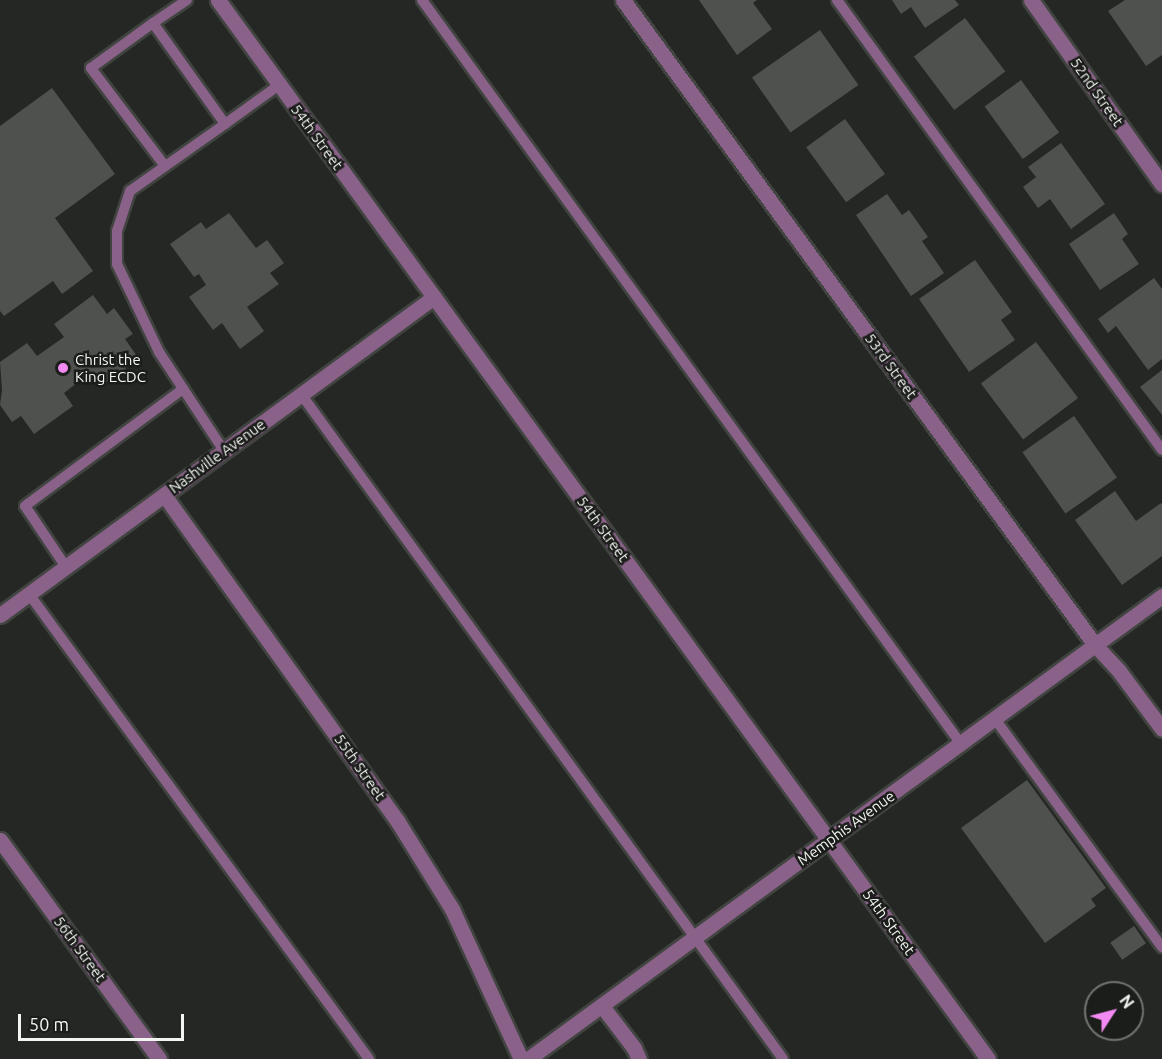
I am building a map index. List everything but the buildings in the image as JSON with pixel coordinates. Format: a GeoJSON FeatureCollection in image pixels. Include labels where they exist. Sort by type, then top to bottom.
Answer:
{"type":"FeatureCollection","features":[{"type":"Feature","properties":{"kind":"street","name":"54th Street"},"geometry":{"type":"LineString","coordinates":[[218,0],[988,1059]]}},
{"type":"Feature","properties":{"kind":"street","name":"53rd Street"},"geometry":{"type":"LineString","coordinates":[[623,0],[1095,645],[1119,671],[1162,729]]}},
{"type":"Feature","properties":{"kind":"street","name":"52nd Street"},"geometry":{"type":"LineString","coordinates":[[1031,0],[1162,184]]}},
{"type":"Feature","properties":{"kind":"street","name":"Nashville Avenue"},"geometry":{"type":"LineString","coordinates":[[0,615],[434,297]]}},
{"type":"Feature","properties":{"kind":"street","name":"55th Street"},"geometry":{"type":"LineString","coordinates":[[164,495],[398,822],[452,909],[521,1059]]}},
{"type":"Feature","properties":{"kind":"street","name":"Memphis Avenue"},"geometry":{"type":"LineString","coordinates":[[528,1059],[1162,596]]}},
{"type":"Feature","properties":{"kind":"street","name":"56th Street"},"geometry":{"type":"LineString","coordinates":[[0,840],[159,1059]]}},
{"type":"Feature","properties":{"kind":"street"},"geometry":{"type":"LineString","coordinates":[[602,1006],[634,1048],[639,1059]]}},
{"type":"Feature","properties":{"kind":"lane"},"geometry":{"type":"LineString","coordinates":[[165,166],[91,68],[187,0]]}},
{"type":"Feature","properties":{"kind":"lane"},"geometry":{"type":"LineString","coordinates":[[422,0],[961,744]]}},
{"type":"Feature","properties":{"kind":"lane"},"geometry":{"type":"LineString","coordinates":[[837,0],[1162,450]]}},
{"type":"Feature","properties":{"kind":"lane"},"geometry":{"type":"LineString","coordinates":[[153,23],[225,124]]}},
{"type":"Feature","properties":{"kind":"lane"},"geometry":{"type":"LineString","coordinates":[[224,451],[159,352],[117,264],[117,231],[130,191],[279,85]]}},
{"type":"Feature","properties":{"kind":"lane"},"geometry":{"type":"LineString","coordinates":[[66,567],[25,506],[183,389]]}},
{"type":"Feature","properties":{"kind":"lane"},"geometry":{"type":"LineString","coordinates":[[301,394],[783,1059]]}},
{"type":"Feature","properties":{"kind":"lane"},"geometry":{"type":"LineString","coordinates":[[29,594],[369,1059]]}},
{"type":"Feature","properties":{"kind":"lane"},"geometry":{"type":"LineString","coordinates":[[994,719],[1162,947]]}},
{"type":"Feature","properties":{"kind":"place","name":"Christ the King ECDC"},"geometry":{"type":"Point","coordinates":[63,368]}}]}
